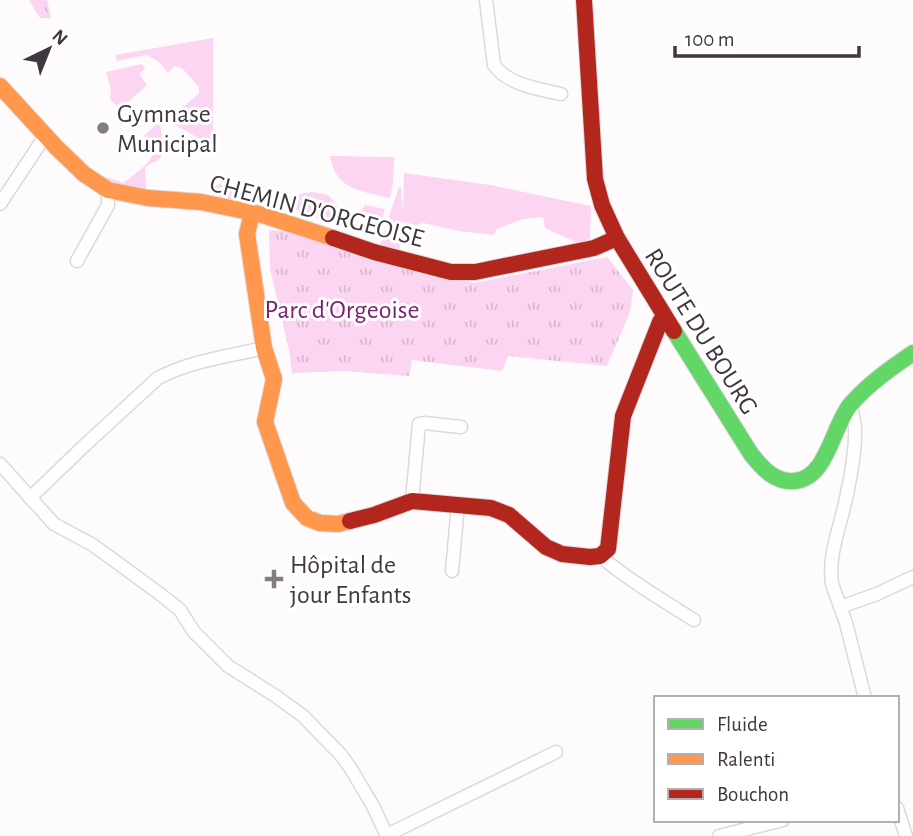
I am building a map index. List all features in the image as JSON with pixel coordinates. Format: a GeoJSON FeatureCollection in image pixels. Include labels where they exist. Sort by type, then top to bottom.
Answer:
{"type":"FeatureCollection","features":[{"type":"Feature","properties":{"kind":"street"},"geometry":{"type":"LineString","coordinates":[[486,0],[494,65],[499,72],[524,85],[561,94]]}},
{"type":"Feature","properties":{"kind":"street","name":"ROUTE DU BOURG"},"geometry":{"type":"LineString","coordinates":[[584,0],[595,178],[602,205],[617,238],[664,316],[751,456],[763,469],[773,477],[795,482],[814,473],[826,454],[835,430],[851,405],[878,378],[913,353]]}},
{"type":"Feature","properties":{"kind":"street","name":"CHEMIN D'ORGEOISE"},"geometry":{"type":"LineString","coordinates":[[1,90],[85,174],[108,190],[148,198],[201,202],[252,213],[451,272],[497,268],[594,248],[617,238]]}},
{"type":"Feature","properties":{"kind":"street"},"geometry":{"type":"LineString","coordinates":[[0,204],[46,136]]}},
{"type":"Feature","properties":{"kind":"street"},"geometry":{"type":"LineString","coordinates":[[77,261],[108,205],[108,190]]}},
{"type":"Feature","properties":{"kind":"street"},"geometry":{"type":"LineString","coordinates":[[252,213],[247,234],[264,348],[274,379],[265,422],[293,503],[307,518],[320,523],[338,524],[412,501],[491,508],[509,515],[546,547],[562,554],[600,556],[608,548],[623,416],[664,316]]}},
{"type":"Feature","properties":{"kind":"street"},"geometry":{"type":"LineString","coordinates":[[30,498],[158,378],[172,370],[264,348]]}},
{"type":"Feature","properties":{"kind":"street"},"geometry":{"type":"LineString","coordinates":[[851,405],[855,427],[854,448],[830,572],[864,696]]}},
{"type":"Feature","properties":{"kind":"street"},"geometry":{"type":"LineString","coordinates":[[412,501],[419,424],[461,427]]}},
{"type":"Feature","properties":{"kind":"street"},"geometry":{"type":"LineString","coordinates":[[0,464],[54,524],[101,550],[180,610],[194,632],[228,666],[277,696],[303,716],[351,769],[387,836],[556,752]]}},
{"type":"Feature","properties":{"kind":"street"},"geometry":{"type":"LineString","coordinates":[[452,571],[458,505]]}},
{"type":"Feature","properties":{"kind":"street"},"geometry":{"type":"LineString","coordinates":[[600,556],[641,587],[694,620]]}},
{"type":"Feature","properties":{"kind":"street"},"geometry":{"type":"LineString","coordinates":[[841,607],[913,577]]}},
{"type":"Feature","properties":{"kind":"street"},"geometry":{"type":"LineString","coordinates":[[899,815],[905,836]]}},
{"type":"Feature","properties":{"kind":"street"},"geometry":{"type":"LineString","coordinates":[[719,836],[739,834],[777,822]]}},
{"type":"Feature","properties":{"kind":"green space"},"geometry":{"type":"Polygon","coordinates":[[[29,0],[47,0],[51,18],[40,18],[29,0]]]}},
{"type":"Feature","properties":{"kind":"green space"},"geometry":{"type":"Polygon","coordinates":[[[213,38],[211,145],[168,121],[199,93],[199,87],[182,68],[174,66],[168,73],[158,61],[146,55],[117,61],[115,55],[213,38]]]}},
{"type":"Feature","properties":{"kind":"green space"},"geometry":{"type":"Polygon","coordinates":[[[142,64],[145,68],[139,74],[147,85],[120,109],[110,99],[111,90],[106,72],[142,64]]]}},
{"type":"Feature","properties":{"kind":"green space"},"geometry":{"type":"Polygon","coordinates":[[[160,121],[162,140],[149,141],[144,136],[160,121]]]}},
{"type":"Feature","properties":{"kind":"green space"},"geometry":{"type":"Polygon","coordinates":[[[162,145],[160,158],[145,168],[146,189],[116,186],[96,176],[98,174],[123,183],[146,164],[155,149],[153,146],[162,145]]]}},
{"type":"Feature","properties":{"kind":"green space"},"geometry":{"type":"Polygon","coordinates":[[[330,156],[394,157],[390,198],[351,187],[338,176],[330,156]]]}},
{"type":"Feature","properties":{"kind":"green space"},"geometry":{"type":"Polygon","coordinates":[[[404,173],[490,185],[591,206],[590,239],[578,243],[545,228],[543,217],[523,219],[497,229],[494,235],[402,222],[402,233],[386,226],[399,187],[403,213],[404,173]]]}},
{"type":"Feature","properties":{"kind":"green space"},"geometry":{"type":"Polygon","coordinates":[[[220,184],[245,195],[249,187],[253,187],[257,194],[255,204],[251,206],[213,198],[214,186],[220,184]]]}},
{"type":"Feature","properties":{"kind":"green space"},"geometry":{"type":"Polygon","coordinates":[[[313,192],[328,195],[350,220],[349,229],[279,204],[299,194],[313,192]]]}},
{"type":"Feature","properties":{"kind":"green space"},"geometry":{"type":"Polygon","coordinates":[[[365,205],[385,209],[381,222],[360,212],[365,205]]]}},
{"type":"Feature","properties":{"kind":"green space","name":"Parc d'Orgeoise"},"geometry":{"type":"Polygon","coordinates":[[[269,230],[297,232],[475,283],[607,257],[633,290],[630,312],[607,366],[508,356],[502,371],[412,360],[409,376],[345,371],[292,373],[270,269],[269,230]]]}},
{"type":"Feature","properties":{"kind":"green space"},"geometry":{"type":"Polygon","coordinates":[[[385,230],[400,238],[400,254],[379,248],[385,230]]]}},
{"type":"Feature","properties":{"kind":"traffic: fast"},"geometry":{"type":"LineString","coordinates":[[674,331],[751,454],[770,474],[788,481],[806,478],[815,471],[850,405],[872,383],[913,353]]}},
{"type":"Feature","properties":{"kind":"traffic: slow"},"geometry":{"type":"LineString","coordinates":[[0,86],[84,174],[108,190],[148,198],[201,202],[259,214],[333,238]]}},
{"type":"Feature","properties":{"kind":"traffic: slow"},"geometry":{"type":"LineString","coordinates":[[252,213],[247,234],[264,348],[274,379],[265,422],[293,503],[307,518],[320,523],[338,524],[350,521]]}},
{"type":"Feature","properties":{"kind":"traffic: jam"},"geometry":{"type":"LineString","coordinates":[[584,0],[595,179],[602,205],[617,238],[674,331]]}},
{"type":"Feature","properties":{"kind":"traffic: jam"},"geometry":{"type":"LineString","coordinates":[[333,238],[374,252],[451,272],[475,272],[594,248],[617,238]]}},
{"type":"Feature","properties":{"kind":"traffic: jam"},"geometry":{"type":"LineString","coordinates":[[350,521],[412,501],[491,508],[509,515],[546,547],[562,554],[600,556],[608,549],[623,416],[664,316]]}},
{"type":"Feature","properties":{"kind":"place","name":"Gymnase Municipal"},"geometry":{"type":"Point","coordinates":[103,128]}},
{"type":"Feature","properties":{"kind":"place","name":"Hôpital de jour Enfants"},"geometry":{"type":"Point","coordinates":[274,579]}}]}
